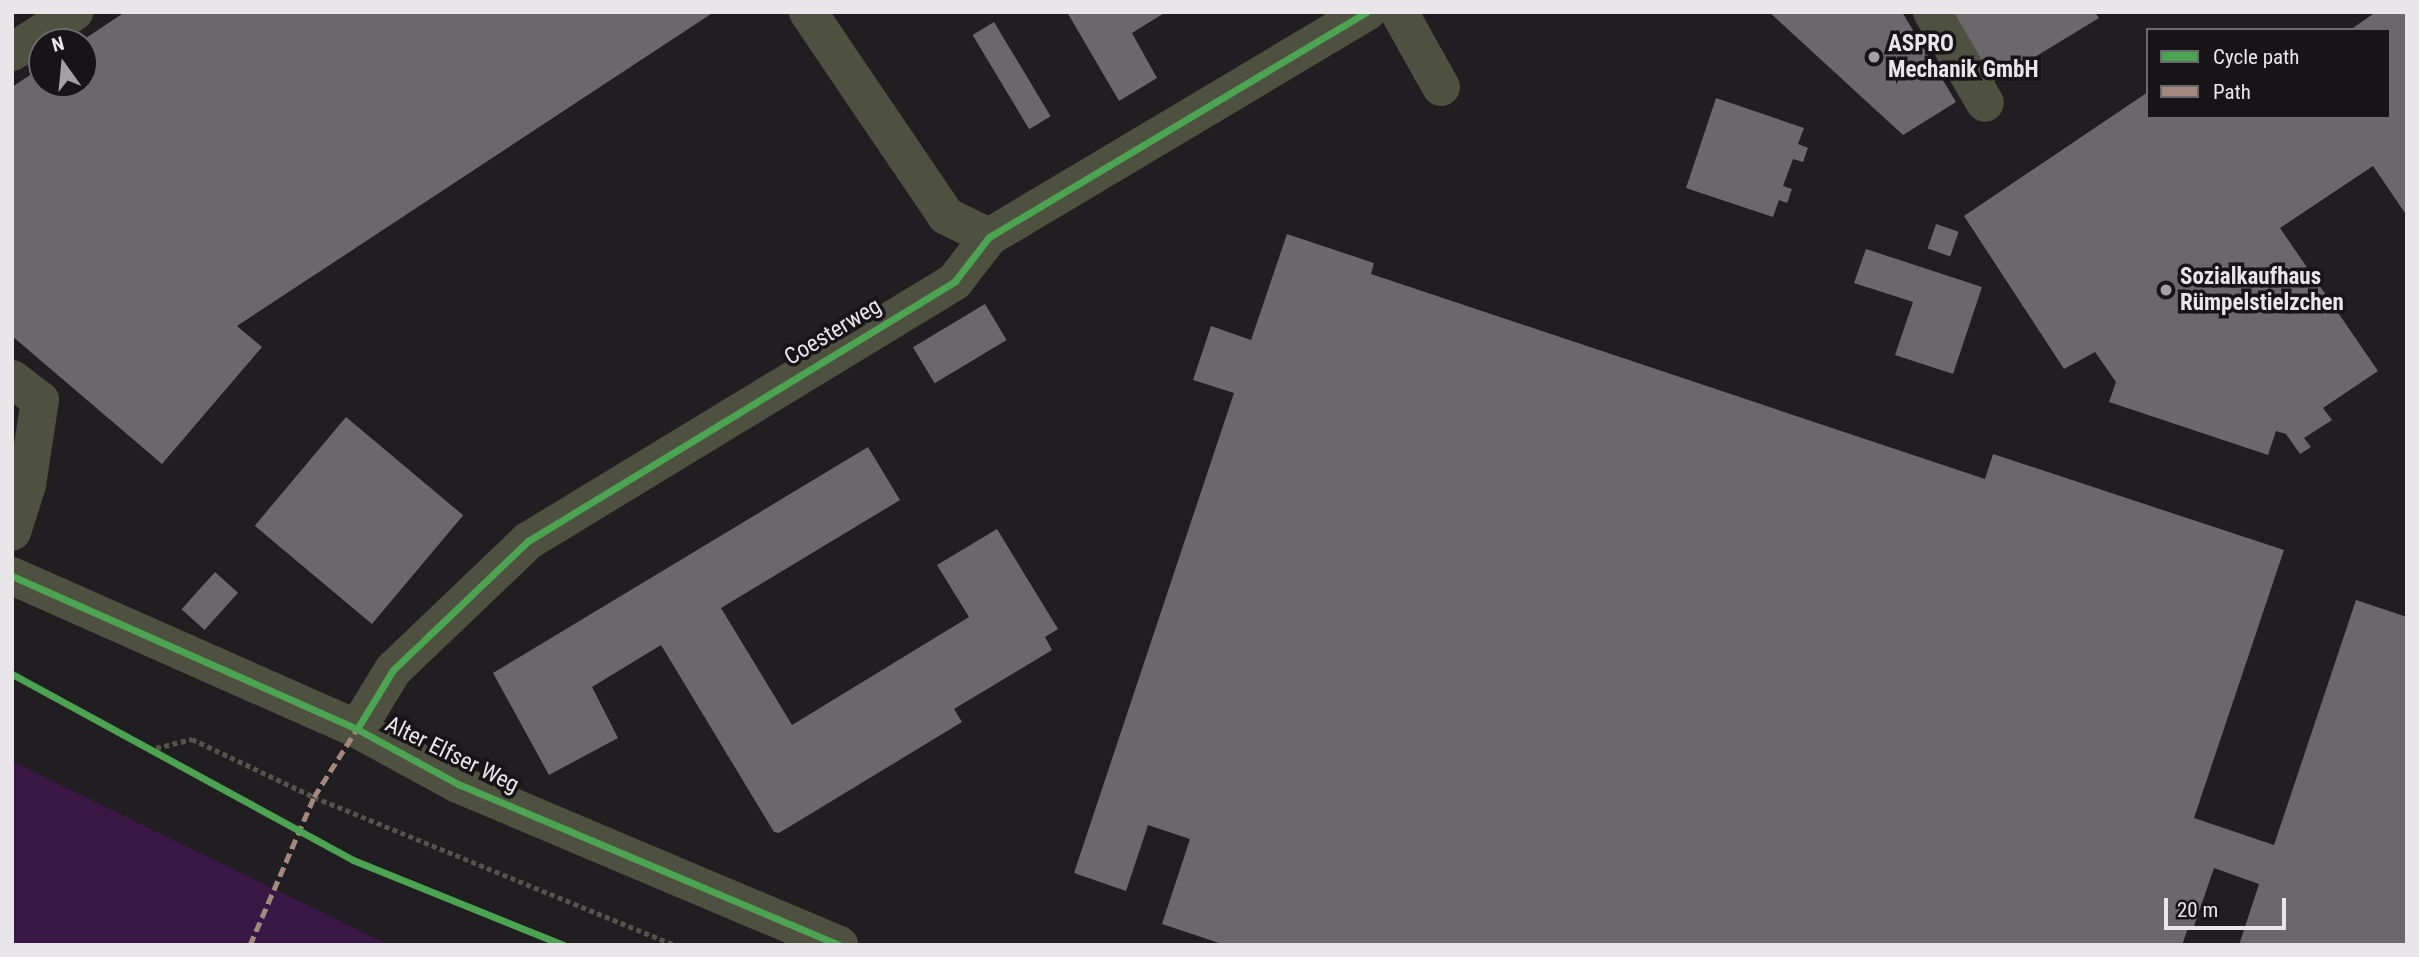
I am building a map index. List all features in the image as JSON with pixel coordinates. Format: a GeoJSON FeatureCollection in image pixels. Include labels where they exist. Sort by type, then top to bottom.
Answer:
{"type":"FeatureCollection","features":[{"type":"Feature","properties":{"kind":"street"},"geometry":{"type":"LineString","coordinates":[[12,52],[74,12]]}},
{"type":"Feature","properties":{"kind":"street"},"geometry":{"type":"LineString","coordinates":[[808,12],[946,216],[989,237]]}},
{"type":"Feature","properties":{"kind":"street","name":"Coesterweg"},"geometry":{"type":"LineString","coordinates":[[357,729],[393,670],[528,541],[955,281],[989,237],[1367,12]]}},
{"type":"Feature","properties":{"kind":"street"},"geometry":{"type":"LineString","coordinates":[[1399,12],[1441,87]]}},
{"type":"Feature","properties":{"kind":"street"},"geometry":{"type":"LineString","coordinates":[[1932,12],[1985,103]]}},
{"type":"Feature","properties":{"kind":"street"},"geometry":{"type":"LineString","coordinates":[[12,379],[40,400],[20,480],[12,532]]}},
{"type":"Feature","properties":{"kind":"street","name":"Alter Elfser Weg"},"geometry":{"type":"LineString","coordinates":[[12,576],[357,729],[458,784],[839,945]]}},
{"type":"Feature","properties":{"kind":"path"},"geometry":{"type":"LineString","coordinates":[[156,748],[192,739],[314,797],[674,945]]}},
{"type":"Feature","properties":{"kind":"path"},"geometry":{"type":"LineString","coordinates":[[144,741],[167,754]]}},
{"type":"Feature","properties":{"kind":"shaded area"},"geometry":{"type":"Polygon","coordinates":[[[12,761],[50,780],[389,945],[12,945],[12,761]]]}},
{"type":"Feature","properties":{"kind":"building"},"geometry":{"type":"Polygon","coordinates":[[[125,12],[714,12],[237,326],[262,347],[162,464],[12,336],[12,87],[28,76],[28,98],[98,98],[98,30],[125,12]]]}},
{"type":"Feature","properties":{"kind":"building"},"geometry":{"type":"Polygon","coordinates":[[[1067,12],[1166,12],[1132,33],[1157,78],[1119,101],[1067,12]]]}},
{"type":"Feature","properties":{"kind":"building","name":"ASPRO Mechanik GmbH"},"geometry":{"type":"Polygon","coordinates":[[[1769,12],[1902,12],[1956,102],[1903,135],[1769,12]]]}},
{"type":"Feature","properties":{"kind":"building"},"geometry":{"type":"Polygon","coordinates":[[[1949,12],[2095,12],[2099,18],[1992,83],[1949,12]]]}},
{"type":"Feature","properties":{"kind":"building","name":"Sozialkaufhaus Rümpelstielzchen"},"geometry":{"type":"Polygon","coordinates":[[[2376,12],[2407,12],[2407,216],[2373,166],[2280,228],[2378,371],[2323,408],[2332,420],[2304,438],[2311,447],[2300,454],[2286,434],[2276,431],[2268,455],[2109,402],[2116,382],[2095,352],[2064,369],[1964,216],[2146,93],[2146,119],[2391,119],[2391,28],[2353,28],[2376,12]]]}},
{"type":"Feature","properties":{"kind":"building"},"geometry":{"type":"Polygon","coordinates":[[[994,22],[1051,116],[1029,129],[973,35],[994,22]]]}},
{"type":"Feature","properties":{"kind":"building"},"geometry":{"type":"Polygon","coordinates":[[[1716,98],[1804,128],[1798,144],[1808,148],[1803,162],[1793,159],[1783,186],[1792,189],[1787,203],[1779,200],[1773,217],[1686,188],[1716,98]]]}},
{"type":"Feature","properties":{"kind":"building"},"geometry":{"type":"Polygon","coordinates":[[[1936,224],[1959,232],[1950,256],[1928,249],[1936,224]]]}},
{"type":"Feature","properties":{"kind":"building"},"geometry":{"type":"Polygon","coordinates":[[[1287,234],[1374,263],[1371,274],[1985,479],[1993,454],[2284,550],[2194,818],[2274,845],[2356,600],[2407,617],[2407,945],[2239,945],[2259,884],[2214,868],[2193,929],[2188,928],[2182,945],[1225,945],[1162,924],[1190,839],[1148,825],[1126,891],[1074,873],[1234,393],[1193,380],[1211,326],[1251,340],[1287,234]]]}},
{"type":"Feature","properties":{"kind":"building"},"geometry":{"type":"Polygon","coordinates":[[[1866,249],[1982,287],[1953,374],[1895,355],[1913,302],[1854,283],[1866,249]]]}},
{"type":"Feature","properties":{"kind":"building"},"geometry":{"type":"Polygon","coordinates":[[[985,304],[1007,340],[935,383],[913,347],[985,304]]]}},
{"type":"Feature","properties":{"kind":"building"},"geometry":{"type":"Polygon","coordinates":[[[346,417],[463,515],[372,624],[255,526],[346,417]]]}},
{"type":"Feature","properties":{"kind":"building"},"geometry":{"type":"Polygon","coordinates":[[[868,447],[900,500],[721,608],[792,725],[969,617],[937,565],[997,529],[1058,629],[1045,637],[1052,650],[954,709],[962,722],[779,833],[774,832],[661,645],[592,687],[618,738],[549,775],[493,673],[868,447]]]}},
{"type":"Feature","properties":{"kind":"building"},"geometry":{"type":"Polygon","coordinates":[[[215,572],[238,593],[205,630],[182,609],[215,572]]]}},
{"type":"Feature","properties":{"kind":"marked path"},"geometry":{"type":"LineString","coordinates":[[250,945],[314,797],[357,729]]}},
{"type":"Feature","properties":{"kind":"cycle path"},"geometry":{"type":"LineString","coordinates":[[357,729],[393,670],[528,541],[955,281],[989,237],[1367,12]]}},
{"type":"Feature","properties":{"kind":"cycle path"},"geometry":{"type":"LineString","coordinates":[[12,576],[357,729],[458,784],[839,945]]}},
{"type":"Feature","properties":{"kind":"cycle path"},"geometry":{"type":"LineString","coordinates":[[12,674],[353,860],[563,945]]}},
{"type":"Feature","properties":{"kind":"place","name":"ASPRO Mechanik GmbH"},"geometry":{"type":"Point","coordinates":[1874,57]}},
{"type":"Feature","properties":{"kind":"place","name":"Sozialkaufhaus Rümpelstielzchen"},"geometry":{"type":"Point","coordinates":[2166,290]}}]}
